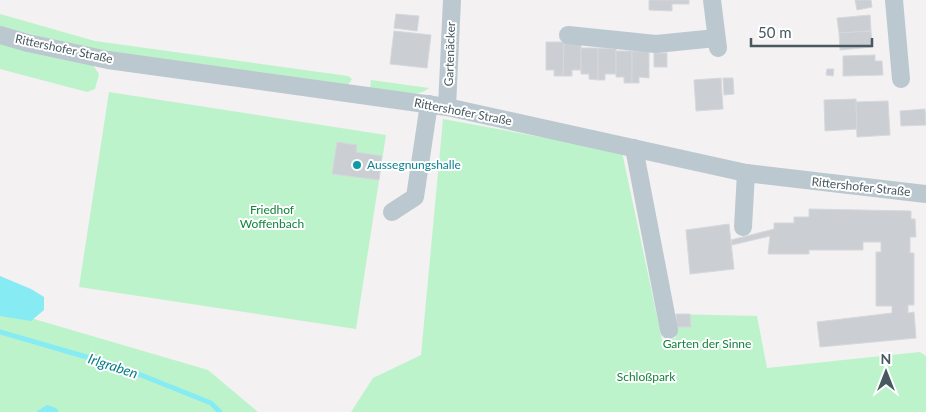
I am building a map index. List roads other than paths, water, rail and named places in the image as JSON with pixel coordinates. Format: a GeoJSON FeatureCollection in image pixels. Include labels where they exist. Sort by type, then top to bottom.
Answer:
{"type":"FeatureCollection","features":[{"type":"Feature","properties":{"kind":"street","name":"Gartenäcker"},"geometry":{"type":"LineString","coordinates":[[447,107],[452,0]]}},
{"type":"Feature","properties":{"kind":"street"},"geometry":{"type":"LineString","coordinates":[[568,35],[656,44],[717,43],[712,0]]}},
{"type":"Feature","properties":{"kind":"street"},"geometry":{"type":"LineString","coordinates":[[894,0],[901,79]]}},
{"type":"Feature","properties":{"kind":"street","name":"Rittershofer Straße"},"geometry":{"type":"LineString","coordinates":[[0,35],[108,60],[447,107],[746,173],[926,194]]}},
{"type":"Feature","properties":{"kind":"street"},"geometry":{"type":"LineString","coordinates":[[392,212],[415,197],[430,104]]}},
{"type":"Feature","properties":{"kind":"street"},"geometry":{"type":"LineString","coordinates":[[634,148],[669,330]]}},
{"type":"Feature","properties":{"kind":"street"},"geometry":{"type":"LineString","coordinates":[[743,227],[746,173]]}},
{"type":"Feature","properties":{"kind":"water"},"geometry":{"type":"Polygon","coordinates":[[[0,276],[31,289],[44,297],[44,310],[31,321],[0,316],[0,276]]]}},
{"type":"Feature","properties":{"kind":"water"},"geometry":{"type":"Polygon","coordinates":[[[47,405],[56,408],[59,412],[36,412],[47,405]]]}},
{"type":"Feature","properties":{"kind":"waterway","name":"Irlgraben"},"geometry":{"type":"LineString","coordinates":[[0,332],[121,367],[211,403],[220,412]]}},
{"type":"Feature","properties":{"kind":"place","name":"Aussegnungshalle"},"geometry":{"type":"Point","coordinates":[357,165]}},
{"type":"Feature","properties":{"kind":"park label","name":"Friedhof Woffenbach"},"geometry":{"type":"Point","coordinates":[272,217]}},
{"type":"Feature","properties":{"kind":"park label","name":"Garten der Sinne"},"geometry":{"type":"Point","coordinates":[707,344]}},
{"type":"Feature","properties":{"kind":"park label","name":"Schloßpark"},"geometry":{"type":"Point","coordinates":[646,377]}}]}
